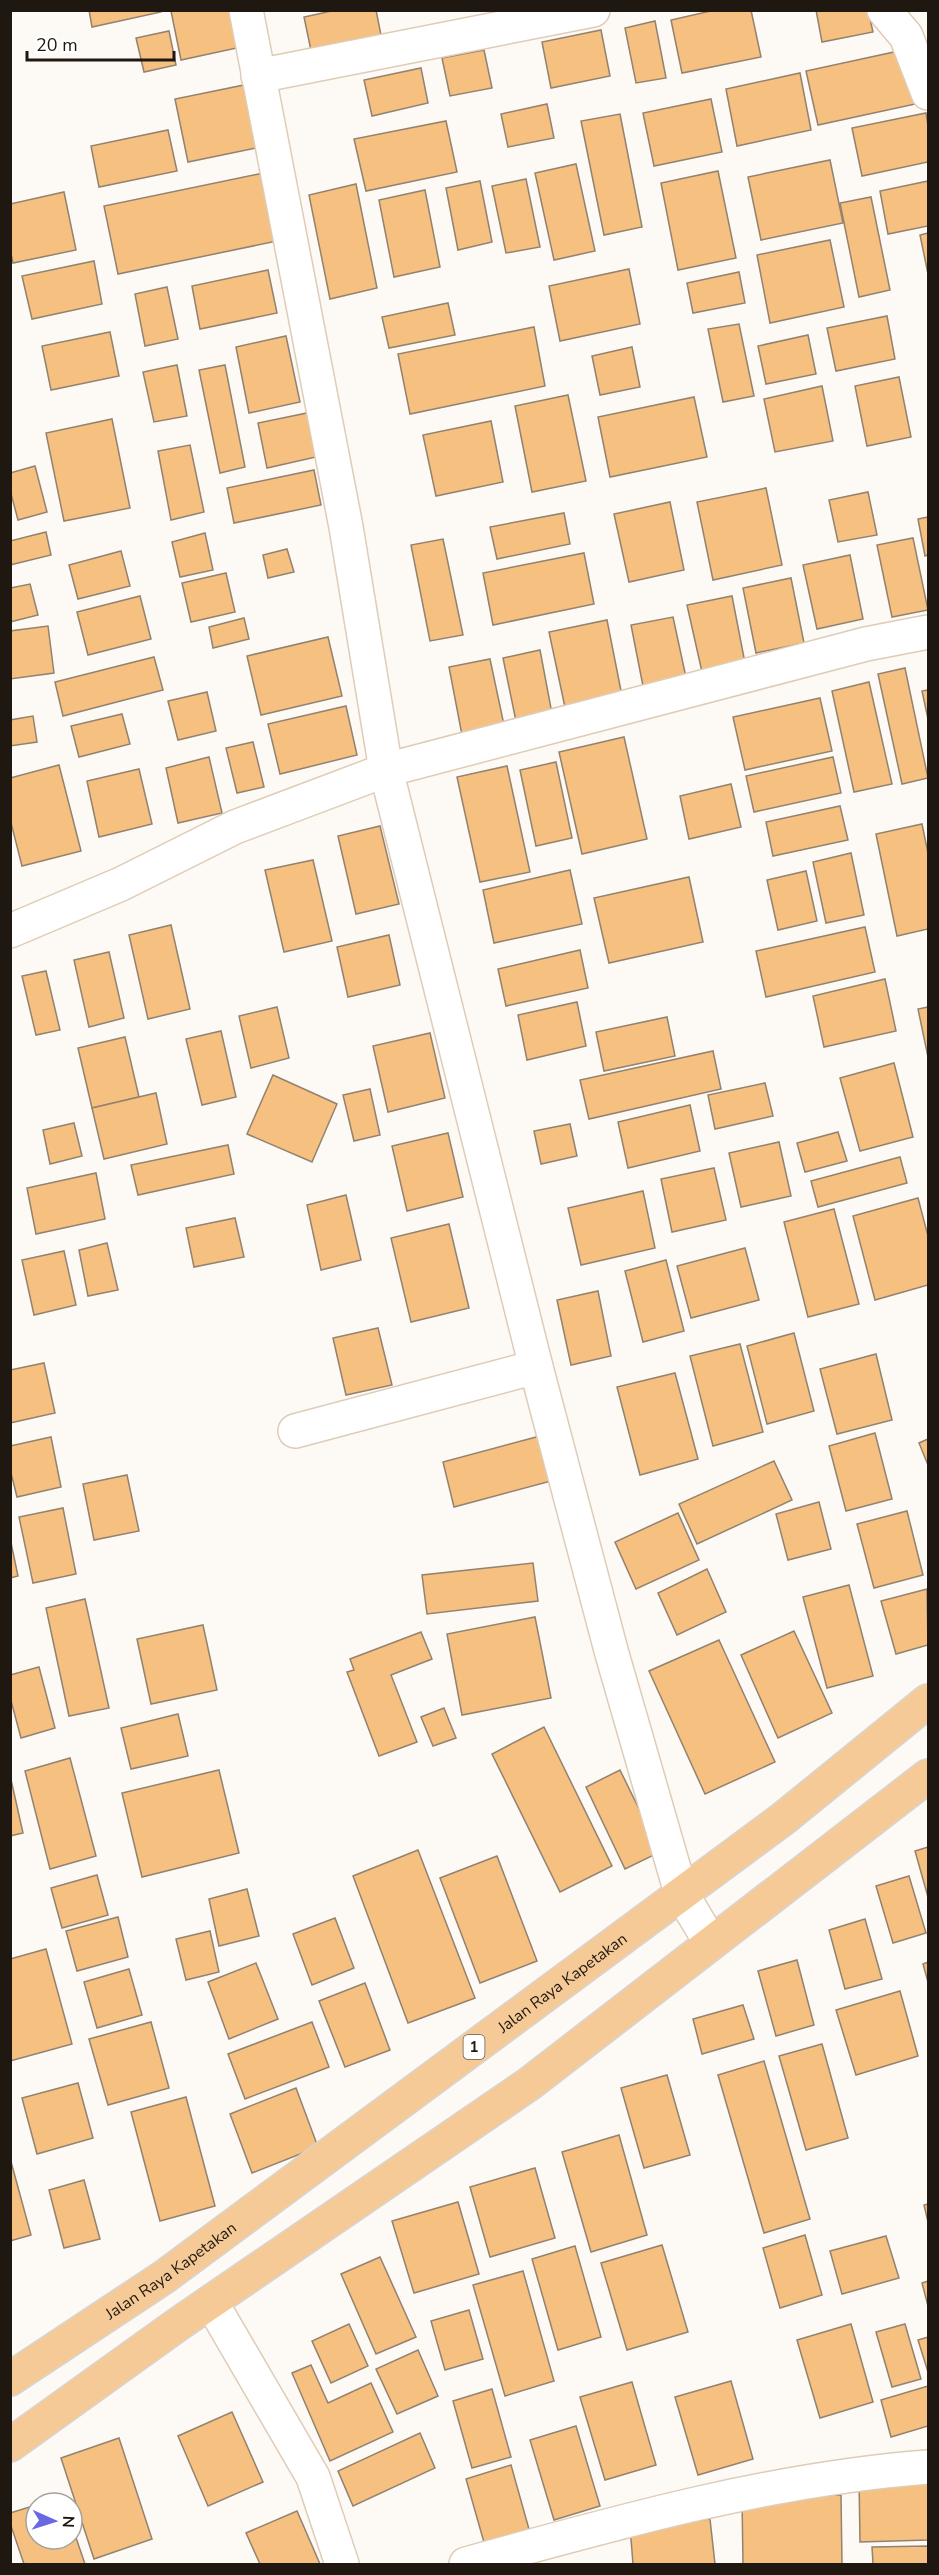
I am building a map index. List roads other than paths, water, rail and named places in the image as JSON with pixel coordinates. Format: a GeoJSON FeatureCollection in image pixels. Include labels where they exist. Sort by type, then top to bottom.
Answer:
{"type":"FeatureCollection","features":[{"type":"Feature","properties":{"kind":"highway","name":"Jalan Raya Kapetakan"},"geometry":{"type":"LineString","coordinates":[[10,2379],[164,2277],[784,1818],[928,1701]]}},
{"type":"Feature","properties":{"kind":"highway"},"geometry":{"type":"LineString","coordinates":[[10,2445],[211,2302],[530,2084],[928,1776]]}},
{"type":"Feature","properties":{"kind":"highway"},"geometry":{"type":"LineString","coordinates":[[113,2309],[137,2355]]}},
{"type":"Feature","properties":{"kind":"street"},"geometry":{"type":"LineString","coordinates":[[246,10],[346,527],[386,770],[536,1367],[612,1654],[681,1893],[711,1943]]}},
{"type":"Feature","properties":{"kind":"street"},"geometry":{"type":"LineString","coordinates":[[258,76],[593,10]]}},
{"type":"Feature","properties":{"kind":"street"},"geometry":{"type":"LineString","coordinates":[[884,10],[906,36],[928,93]]}},
{"type":"Feature","properties":{"kind":"street"},"geometry":{"type":"LineString","coordinates":[[10,931],[120,884],[235,827],[386,770],[866,644],[928,632]]}},
{"type":"Feature","properties":{"kind":"street"},"geometry":{"type":"LineString","coordinates":[[295,1431],[536,1367]]}},
{"type":"Feature","properties":{"kind":"street"},"geometry":{"type":"LineString","coordinates":[[211,2302],[313,2477],[342,2565]]}},
{"type":"Feature","properties":{"kind":"street"},"geometry":{"type":"LineString","coordinates":[[466,2565],[730,2494],[812,2480],[928,2467]]}}]}
